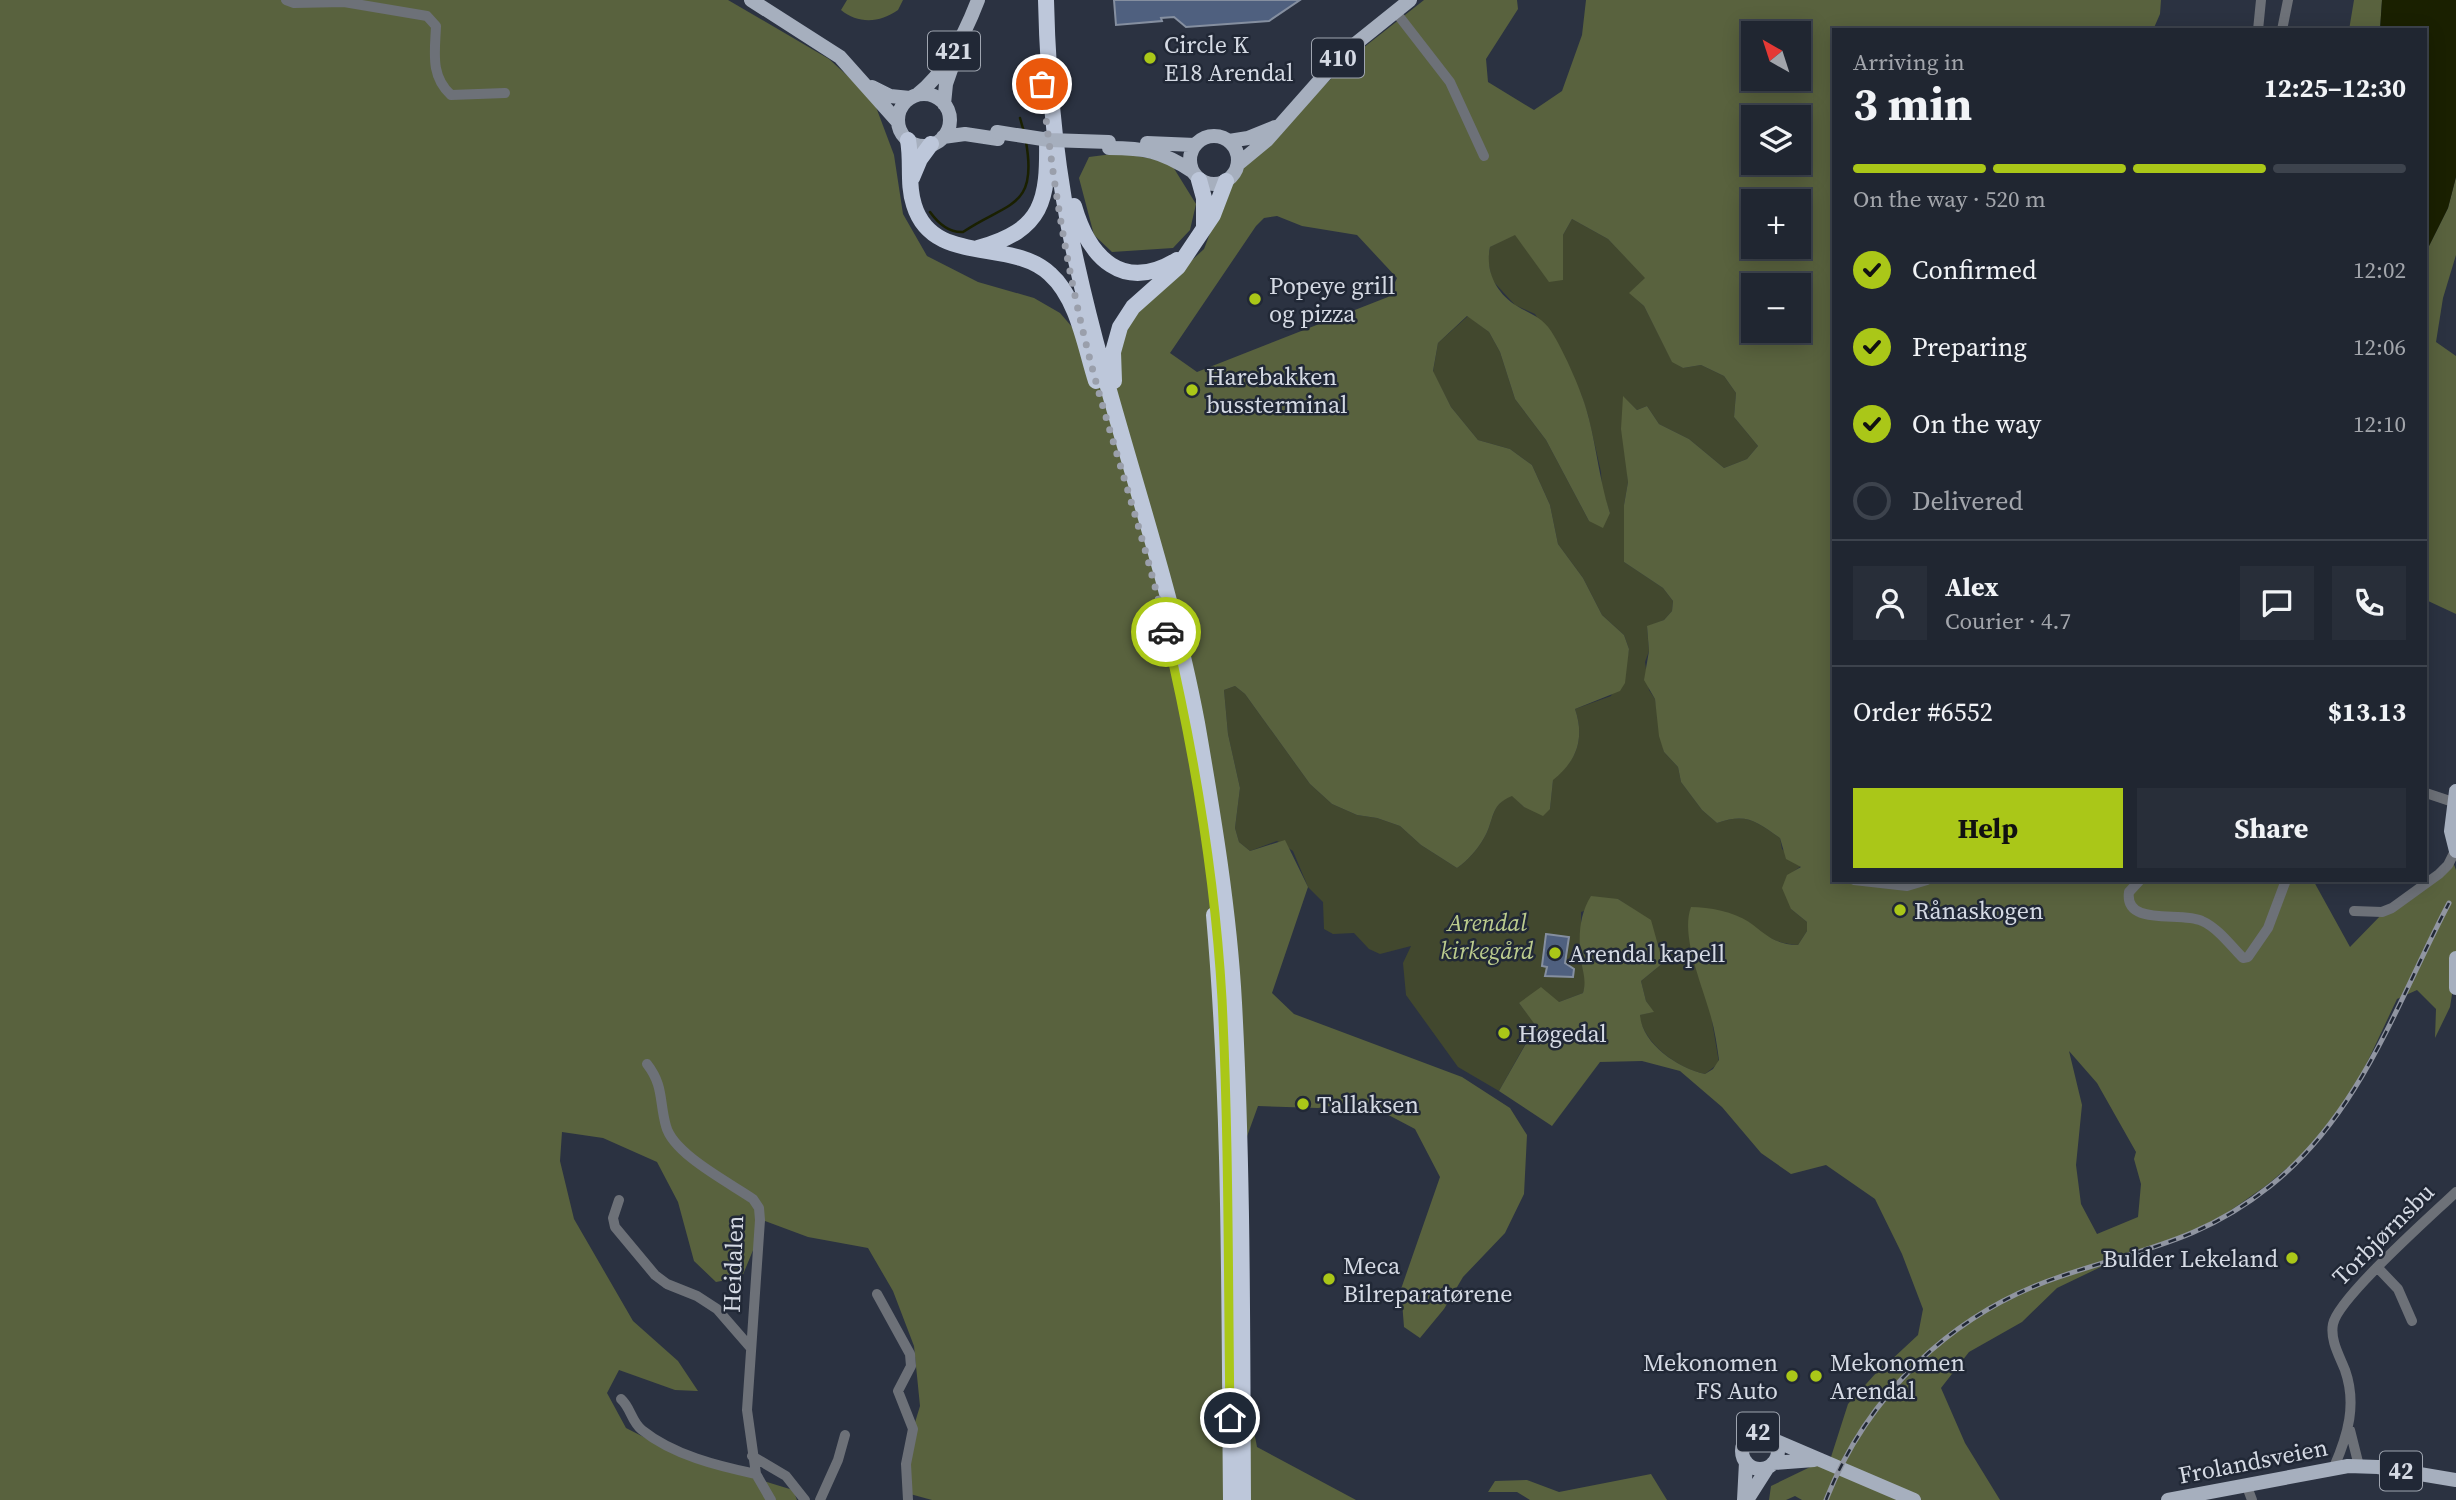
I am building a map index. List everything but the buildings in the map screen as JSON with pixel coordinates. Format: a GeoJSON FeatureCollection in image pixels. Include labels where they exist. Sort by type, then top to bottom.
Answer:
{"type":"FeatureCollection","features":[{"type":"Feature","properties":{"kind":"highway"},"geometry":{"type":"LineString","coordinates":[[1038,0],[1065,247],[1096,380]]}},
{"type":"Feature","properties":{"kind":"highway"},"geometry":{"type":"LineString","coordinates":[[975,248],[1011,237],[1031,220],[1044,195],[1050,119],[1046,0]]}},
{"type":"Feature","properties":{"kind":"highway"},"geometry":{"type":"LineString","coordinates":[[1050,119],[1080,225],[1096,253],[1114,267],[1137,273],[1163,268],[1185,255]]}},
{"type":"Feature","properties":{"kind":"highway"},"geometry":{"type":"LineString","coordinates":[[1050,119],[1076,265],[1105,378],[1165,584],[1185,667],[1222,887],[1234,1000],[1241,1226],[1243,1500]]}},
{"type":"Feature","properties":{"kind":"highway"},"geometry":{"type":"LineString","coordinates":[[908,140],[910,183],[916,212],[930,231],[947,242],[1030,260],[1052,275],[1070,300],[1139,526],[1170,646],[1195,777],[1212,888],[1222,998],[1231,1500]]}},
{"type":"Feature","properties":{"kind":"highway"},"geometry":{"type":"LineString","coordinates":[[910,183],[920,159],[937,141]]}},
{"type":"Feature","properties":{"kind":"highway"},"geometry":{"type":"LineString","coordinates":[[1195,175],[1204,198],[1204,226]]}},
{"type":"Feature","properties":{"kind":"highway"},"geometry":{"type":"LineString","coordinates":[[1129,456],[1112,367],[1115,338],[1133,307],[1178,267],[1213,215],[1226,181]]}},
{"type":"Feature","properties":{"kind":"main road"},"geometry":{"type":"LineString","coordinates":[[751,0],[828,48],[864,83],[898,122]]}},
{"type":"Feature","properties":{"kind":"main road","name":"421"},"geometry":{"type":"LineString","coordinates":[[914,96],[935,80],[980,0]]}},
{"type":"Feature","properties":{"kind":"main road","name":"421"},"geometry":{"type":"LineString","coordinates":[[946,109],[950,69],[980,0]]}},
{"type":"Feature","properties":{"kind":"main road","name":"410"},"geometry":{"type":"LineString","coordinates":[[908,140],[918,145],[965,134],[998,135],[1155,151],[1171,157],[1212,185],[1226,181],[1233,175],[1238,164],[1267,140],[1344,53],[1410,0]]}},
{"type":"Feature","properties":{"kind":"main road"},"geometry":{"type":"LineString","coordinates":[[864,83],[890,96],[914,96]]}},
{"type":"Feature","properties":{"kind":"main road"},"geometry":{"type":"LineString","coordinates":[[908,140],[900,131],[898,122],[900,109],[914,96]]}},
{"type":"Feature","properties":{"kind":"main road","name":"410"},"geometry":{"type":"LineString","coordinates":[[914,96],[934,96],[964,123],[998,135]]}},
{"type":"Feature","properties":{"kind":"main road"},"geometry":{"type":"LineString","coordinates":[[937,141],[949,125],[946,109]]}},
{"type":"Feature","properties":{"kind":"main road","name":"410"},"geometry":{"type":"LineString","coordinates":[[1109,145],[1195,145],[1211,136],[1228,141],[1248,138],[1276,127]]}},
{"type":"Feature","properties":{"kind":"main road"},"geometry":{"type":"LineString","coordinates":[[1228,141],[1236,151],[1238,164]]}},
{"type":"Feature","properties":{"kind":"main road"},"geometry":{"type":"LineString","coordinates":[[1195,145],[1190,158],[1195,175]]}},
{"type":"Feature","properties":{"kind":"main road"},"geometry":{"type":"LineString","coordinates":[[2455,796],[2451,839],[2456,850]]}},
{"type":"Feature","properties":{"kind":"main road"},"geometry":{"type":"LineString","coordinates":[[2456,958],[2456,988]]}},
{"type":"Feature","properties":{"kind":"main road","name":"42"},"geometry":{"type":"LineString","coordinates":[[1746,1500],[1746,1462],[1742,1449],[1748,1437],[1764,1433],[1816,1460],[1914,1500]]}},
{"type":"Feature","properties":{"kind":"main road","name":"42"},"geometry":{"type":"LineString","coordinates":[[1746,1500],[1779,1452],[1776,1441]]}},
{"type":"Feature","properties":{"kind":"main road","name":"42"},"geometry":{"type":"LineString","coordinates":[[1746,1462],[1757,1468],[1816,1460]]}},
{"type":"Feature","properties":{"kind":"main road","name":"42"},"geometry":{"type":"LineString","coordinates":[[2347,1466],[2456,1480]]}},
{"type":"Feature","properties":{"kind":"main road","name":"Frolandsveien"},"geometry":{"type":"LineString","coordinates":[[2168,1500],[2347,1466]]}},
{"type":"Feature","properties":{"kind":"street"},"geometry":{"type":"LineString","coordinates":[[286,0],[294,3],[344,2],[427,16],[436,26],[435,71],[446,91],[451,95],[505,93]]}},
{"type":"Feature","properties":{"kind":"street"},"geometry":{"type":"LineString","coordinates":[[2258,28],[2261,0]]}},
{"type":"Feature","properties":{"kind":"street"},"geometry":{"type":"LineString","coordinates":[[2282,28],[2288,0]]}},
{"type":"Feature","properties":{"kind":"street"},"geometry":{"type":"LineString","coordinates":[[1395,11],[1450,82],[1484,156]]}},
{"type":"Feature","properties":{"kind":"street"},"geometry":{"type":"LineString","coordinates":[[2427,793],[2455,796]]}},
{"type":"Feature","properties":{"kind":"street"},"geometry":{"type":"LineString","coordinates":[[2354,911],[2382,912],[2392,908],[2439,874],[2448,865],[2456,850]]}},
{"type":"Feature","properties":{"kind":"street"},"geometry":{"type":"LineString","coordinates":[[1872,882],[1907,886],[1920,882]]}},
{"type":"Feature","properties":{"kind":"street"},"geometry":{"type":"LineString","coordinates":[[2138,882],[2129,892],[2129,902],[2134,910],[2149,916],[2192,917],[2206,922],[2243,958],[2248,957],[2268,928],[2285,882]]}},
{"type":"Feature","properties":{"kind":"street","name":"Heidalen"},"geometry":{"type":"LineString","coordinates":[[647,1063],[657,1077],[669,1134],[689,1155],[753,1199],[759,1208],[747,1410],[756,1474],[771,1500]]}},
{"type":"Feature","properties":{"kind":"street","name":"Torbjørnsbu"},"geometry":{"type":"LineString","coordinates":[[2347,1466],[2351,1396],[2336,1350],[2333,1323],[2343,1304],[2456,1192]]}},
{"type":"Feature","properties":{"kind":"street","name":"Heidalen"},"geometry":{"type":"LineString","coordinates":[[619,1200],[613,1218],[615,1227],[655,1275],[667,1284],[697,1296],[717,1309],[750,1347]]}},
{"type":"Feature","properties":{"kind":"street"},"geometry":{"type":"LineString","coordinates":[[2378,1268],[2398,1289],[2412,1321]]}},
{"type":"Feature","properties":{"kind":"street"},"geometry":{"type":"LineString","coordinates":[[877,1294],[911,1354],[911,1366],[898,1391],[912,1429],[906,1464],[908,1500]]}},
{"type":"Feature","properties":{"kind":"street"},"geometry":{"type":"LineString","coordinates":[[621,1399],[629,1406],[633,1420],[645,1432],[704,1461],[756,1474]]}},
{"type":"Feature","properties":{"kind":"street","name":"Torbjørnsbu"},"geometry":{"type":"LineString","coordinates":[[2347,1466],[2349,1428]]}},
{"type":"Feature","properties":{"kind":"street"},"geometry":{"type":"LineString","coordinates":[[820,1500],[838,1460],[845,1435]]}},
{"type":"Feature","properties":{"kind":"street"},"geometry":{"type":"LineString","coordinates":[[752,1456],[786,1476],[805,1500]]}},
{"type":"Feature","properties":{"kind":"street"},"geometry":{"type":"LineString","coordinates":[[2246,1484],[2252,1500]]}},
{"type":"Feature","properties":{"kind":"green space","name":"Arendal kirkegård"},"geometry":{"type":"Polygon","coordinates":[[[1572,219],[1608,239],[1646,278],[1630,293],[1644,306],[1672,361],[1683,368],[1701,365],[1724,376],[1736,393],[1734,417],[1758,446],[1747,459],[1724,468],[1689,439],[1659,424],[1647,406],[1637,410],[1623,397],[1628,482],[1624,505],[1624,562],[1663,588],[1673,601],[1672,611],[1664,620],[1647,627],[1649,651],[1645,662],[1649,690],[1655,699],[1664,752],[1678,767],[1681,782],[1702,810],[1717,823],[1736,819],[1750,820],[1780,838],[1782,849],[1801,866],[1793,872],[1791,909],[1807,922],[1807,931],[1798,945],[1784,943],[1759,931],[1749,922],[1712,1021],[1719,1063],[1705,1074],[1684,1066],[1663,1053],[1647,1036],[1642,1026],[1639,1015],[1653,1012],[1646,1001],[1641,981],[1663,963],[1634,910],[1618,899],[1581,912],[1581,961],[1586,982],[1583,993],[1559,1002],[1519,1003],[1536,1025],[1499,1091],[1458,1067],[1406,995],[1403,963],[1411,946],[1380,954],[1369,949],[1354,933],[1333,934],[1324,929],[1323,902],[1308,887],[1293,851],[1277,841],[1250,851],[1239,842],[1235,828],[1240,788],[1228,734],[1224,690],[1235,686],[1245,694],[1310,784],[1332,804],[1357,815],[1400,826],[1421,845],[1457,868],[1478,847],[1496,808],[1505,799],[1512,795],[1524,807],[1550,809],[1553,779],[1568,765],[1577,748],[1579,730],[1575,709],[1611,696],[1629,649],[1624,635],[1602,615],[1583,578],[1558,544],[1550,505],[1532,465],[1510,449],[1478,440],[1451,407],[1433,372],[1438,343],[1468,316],[1489,332],[1500,352],[1515,399],[1546,440],[1589,521],[1610,513],[1581,394],[1535,314],[1515,305],[1492,280],[1488,260],[1490,247],[1515,234],[1549,281],[1563,264],[1563,235],[1572,219]]]}},
{"type":"Feature","properties":{"kind":"shaded area"},"geometry":{"type":"Polygon","coordinates":[[[0,0],[728,0],[829,59],[873,99],[894,155],[903,214],[927,256],[978,282],[1034,298],[1060,313],[1098,357],[1133,315],[1204,249],[1222,202],[1248,159],[1363,48],[1424,0],[1517,0],[1518,9],[1486,59],[1488,82],[1534,110],[1562,91],[1582,35],[1586,0],[2161,0],[2160,14],[2154,28],[1832,28],[1832,882],[2314,882],[2350,947],[2383,913],[2453,862],[2456,870],[2456,970],[2450,1007],[2435,1038],[2436,1009],[2417,990],[2397,999],[2349,1101],[2312,1147],[2267,1185],[2217,1220],[2165,1245],[2109,1263],[2057,1288],[2022,1322],[1969,1352],[1941,1388],[1965,1443],[2000,1500],[1802,1500],[1795,1496],[1786,1500],[1769,1500],[1771,1486],[1831,1457],[1848,1404],[1886,1362],[1918,1335],[1923,1309],[1902,1254],[1875,1199],[1826,1165],[1791,1174],[1761,1153],[1722,1107],[1680,1071],[1642,1061],[1600,1062],[1552,1126],[1499,1091],[1536,1026],[1519,1003],[1541,987],[1559,1002],[1583,993],[1585,982],[1580,930],[1591,896],[1618,899],[1651,920],[1663,963],[1641,981],[1646,1001],[1654,1012],[1640,1015],[1642,1026],[1654,1045],[1663,1053],[1684,1066],[1705,1074],[1713,1069],[1719,1060],[1712,1022],[1690,947],[1688,919],[1691,907],[1736,915],[1782,943],[1798,945],[1807,931],[1807,922],[1791,909],[1782,888],[1787,875],[1801,867],[1786,859],[1780,838],[1750,820],[1736,819],[1717,823],[1702,810],[1681,782],[1678,767],[1664,752],[1659,736],[1655,699],[1644,680],[1649,651],[1647,626],[1664,620],[1672,611],[1673,601],[1663,588],[1624,562],[1624,505],[1628,482],[1621,429],[1623,396],[1637,410],[1647,406],[1659,424],[1689,439],[1724,468],[1747,459],[1758,446],[1734,417],[1736,393],[1724,376],[1701,365],[1683,368],[1672,362],[1644,306],[1629,293],[1645,278],[1608,239],[1572,219],[1563,235],[1563,280],[1549,282],[1515,235],[1490,247],[1489,265],[1494,281],[1503,295],[1547,326],[1573,374],[1592,431],[1610,513],[1603,528],[1589,521],[1546,440],[1515,399],[1500,352],[1489,332],[1467,316],[1438,343],[1433,371],[1451,407],[1478,440],[1510,449],[1532,465],[1550,505],[1558,544],[1583,578],[1602,615],[1624,635],[1629,649],[1625,683],[1620,691],[1575,709],[1579,730],[1577,748],[1568,765],[1553,780],[1550,809],[1543,816],[1524,807],[1512,796],[1505,800],[1496,808],[1478,847],[1457,868],[1421,845],[1400,826],[1357,815],[1332,804],[1310,784],[1245,694],[1235,686],[1224,690],[1228,734],[1240,788],[1235,828],[1239,842],[1250,851],[1285,840],[1308,887],[1272,993],[1294,1014],[1462,1077],[1510,1108],[1527,1135],[1524,1194],[1505,1233],[1463,1277],[1444,1309],[1420,1338],[1404,1327],[1401,1289],[1440,1177],[1415,1129],[1362,1101],[1318,1108],[1258,1106],[1241,1153],[1246,1390],[1257,1447],[1356,1500],[932,1500],[910,1494],[903,1462],[920,1406],[914,1346],[893,1291],[868,1248],[808,1237],[765,1221],[742,1277],[716,1282],[694,1261],[678,1202],[657,1162],[603,1138],[562,1132],[560,1161],[574,1219],[633,1321],[678,1361],[698,1391],[675,1390],[619,1370],[607,1393],[626,1428],[679,1455],[793,1490],[797,1500],[0,1500],[0,0]],[[1277,216],[1264,218],[1170,353],[1197,372],[1388,297],[1397,278],[1357,235],[1302,226],[1277,216]],[[2069,1051],[2082,1105],[2076,1165],[2081,1204],[2097,1234],[2138,1217],[2141,1184],[2134,1159],[2136,1152],[2097,1083],[2069,1051]]]}},
{"type":"Feature","properties":{"kind":"shaded area"},"geometry":{"type":"Polygon","coordinates":[[[847,0],[903,0],[898,10],[891,14],[862,20],[841,10],[847,0]]]}},
{"type":"Feature","properties":{"kind":"shaded area"},"geometry":{"type":"Polygon","coordinates":[[[2354,0],[2382,0],[2380,28],[2349,28],[2354,0]]]}},
{"type":"Feature","properties":{"kind":"shaded area"},"geometry":{"type":"Polygon","coordinates":[[[2382,0],[2456,0],[2456,177],[2448,208],[2427,250],[2427,28],[2380,28],[2382,0]]]}},
{"type":"Feature","properties":{"kind":"shaded area"},"geometry":{"type":"Polygon","coordinates":[[[1120,153],[1170,162],[1196,204],[1190,230],[1173,248],[1112,252],[1094,235],[1079,178],[1089,157],[1120,153]]]}},
{"type":"Feature","properties":{"kind":"shaded area"},"geometry":{"type":"Polygon","coordinates":[[[2456,177],[2456,255],[2443,298],[2436,342],[2456,356],[2456,614],[2427,600],[2427,250],[2448,208],[2456,177]]]}},
{"type":"Feature","properties":{"kind":"shaded area"},"geometry":{"type":"Polygon","coordinates":[[[1651,1474],[1667,1500],[1530,1500],[1517,1492],[1488,1492],[1495,1481],[1527,1480],[1559,1492],[1651,1474]]]}},
{"type":"Feature","properties":{"kind":"waterway"},"geometry":{"type":"LineString","coordinates":[[1020,118],[1024,132]]}},
{"type":"Feature","properties":{"kind":"waterway"},"geometry":{"type":"LineString","coordinates":[[930,212],[944,227],[963,232],[1016,201],[1027,180],[1029,164],[1026,142]]}},
{"type":"Feature","properties":{"kind":"railway"},"geometry":{"type":"LineString","coordinates":[[1826,1500],[1843,1462],[1865,1426],[1890,1393],[1918,1363],[1949,1336],[1983,1312],[2020,1293],[2059,1277],[2169,1242],[2219,1220],[2270,1186],[2302,1157],[2329,1125],[2374,1055],[2449,903]]}},
{"type":"Feature","properties":{"kind":"way so far"},"geometry":{"type":"LineString","coordinates":[[1042,84],[1056,195],[1070,267],[1096,380],[1156,587],[1166,632]]}},
{"type":"Feature","properties":{"kind":"place","name":"Circle K E18 Arendal"},"geometry":{"type":"Point","coordinates":[1150,58]}},
{"type":"Feature","properties":{"kind":"place","name":"Popeye grill og pizza"},"geometry":{"type":"Point","coordinates":[1255,299]}},
{"type":"Feature","properties":{"kind":"place","name":"Harebakken bussterminal"},"geometry":{"type":"Point","coordinates":[1192,390]}},
{"type":"Feature","properties":{"kind":"place","name":"Rånaskogen"},"geometry":{"type":"Point","coordinates":[1900,910]}},
{"type":"Feature","properties":{"kind":"place","name":"Arendal kapell"},"geometry":{"type":"Point","coordinates":[1555,953]}},
{"type":"Feature","properties":{"kind":"place","name":"Høgedal"},"geometry":{"type":"Point","coordinates":[1504,1033]}},
{"type":"Feature","properties":{"kind":"place","name":"Tallaksen"},"geometry":{"type":"Point","coordinates":[1303,1104]}},
{"type":"Feature","properties":{"kind":"place","name":"Bulder Lekeland"},"geometry":{"type":"Point","coordinates":[2292,1258]}},
{"type":"Feature","properties":{"kind":"place","name":"Meca Bilreparatørene"},"geometry":{"type":"Point","coordinates":[1329,1279]}},
{"type":"Feature","properties":{"kind":"place","name":"Mekonomen FS Auto"},"geometry":{"type":"Point","coordinates":[1792,1376]}},
{"type":"Feature","properties":{"kind":"place","name":"Mekonomen Arendal"},"geometry":{"type":"Point","coordinates":[1816,1376]}},
{"type":"Feature","properties":{"kind":"route"},"geometry":{"type":"LineString","coordinates":[[1166,632],[1200,804],[1212,888],[1222,998],[1230,1418]]}}]}
